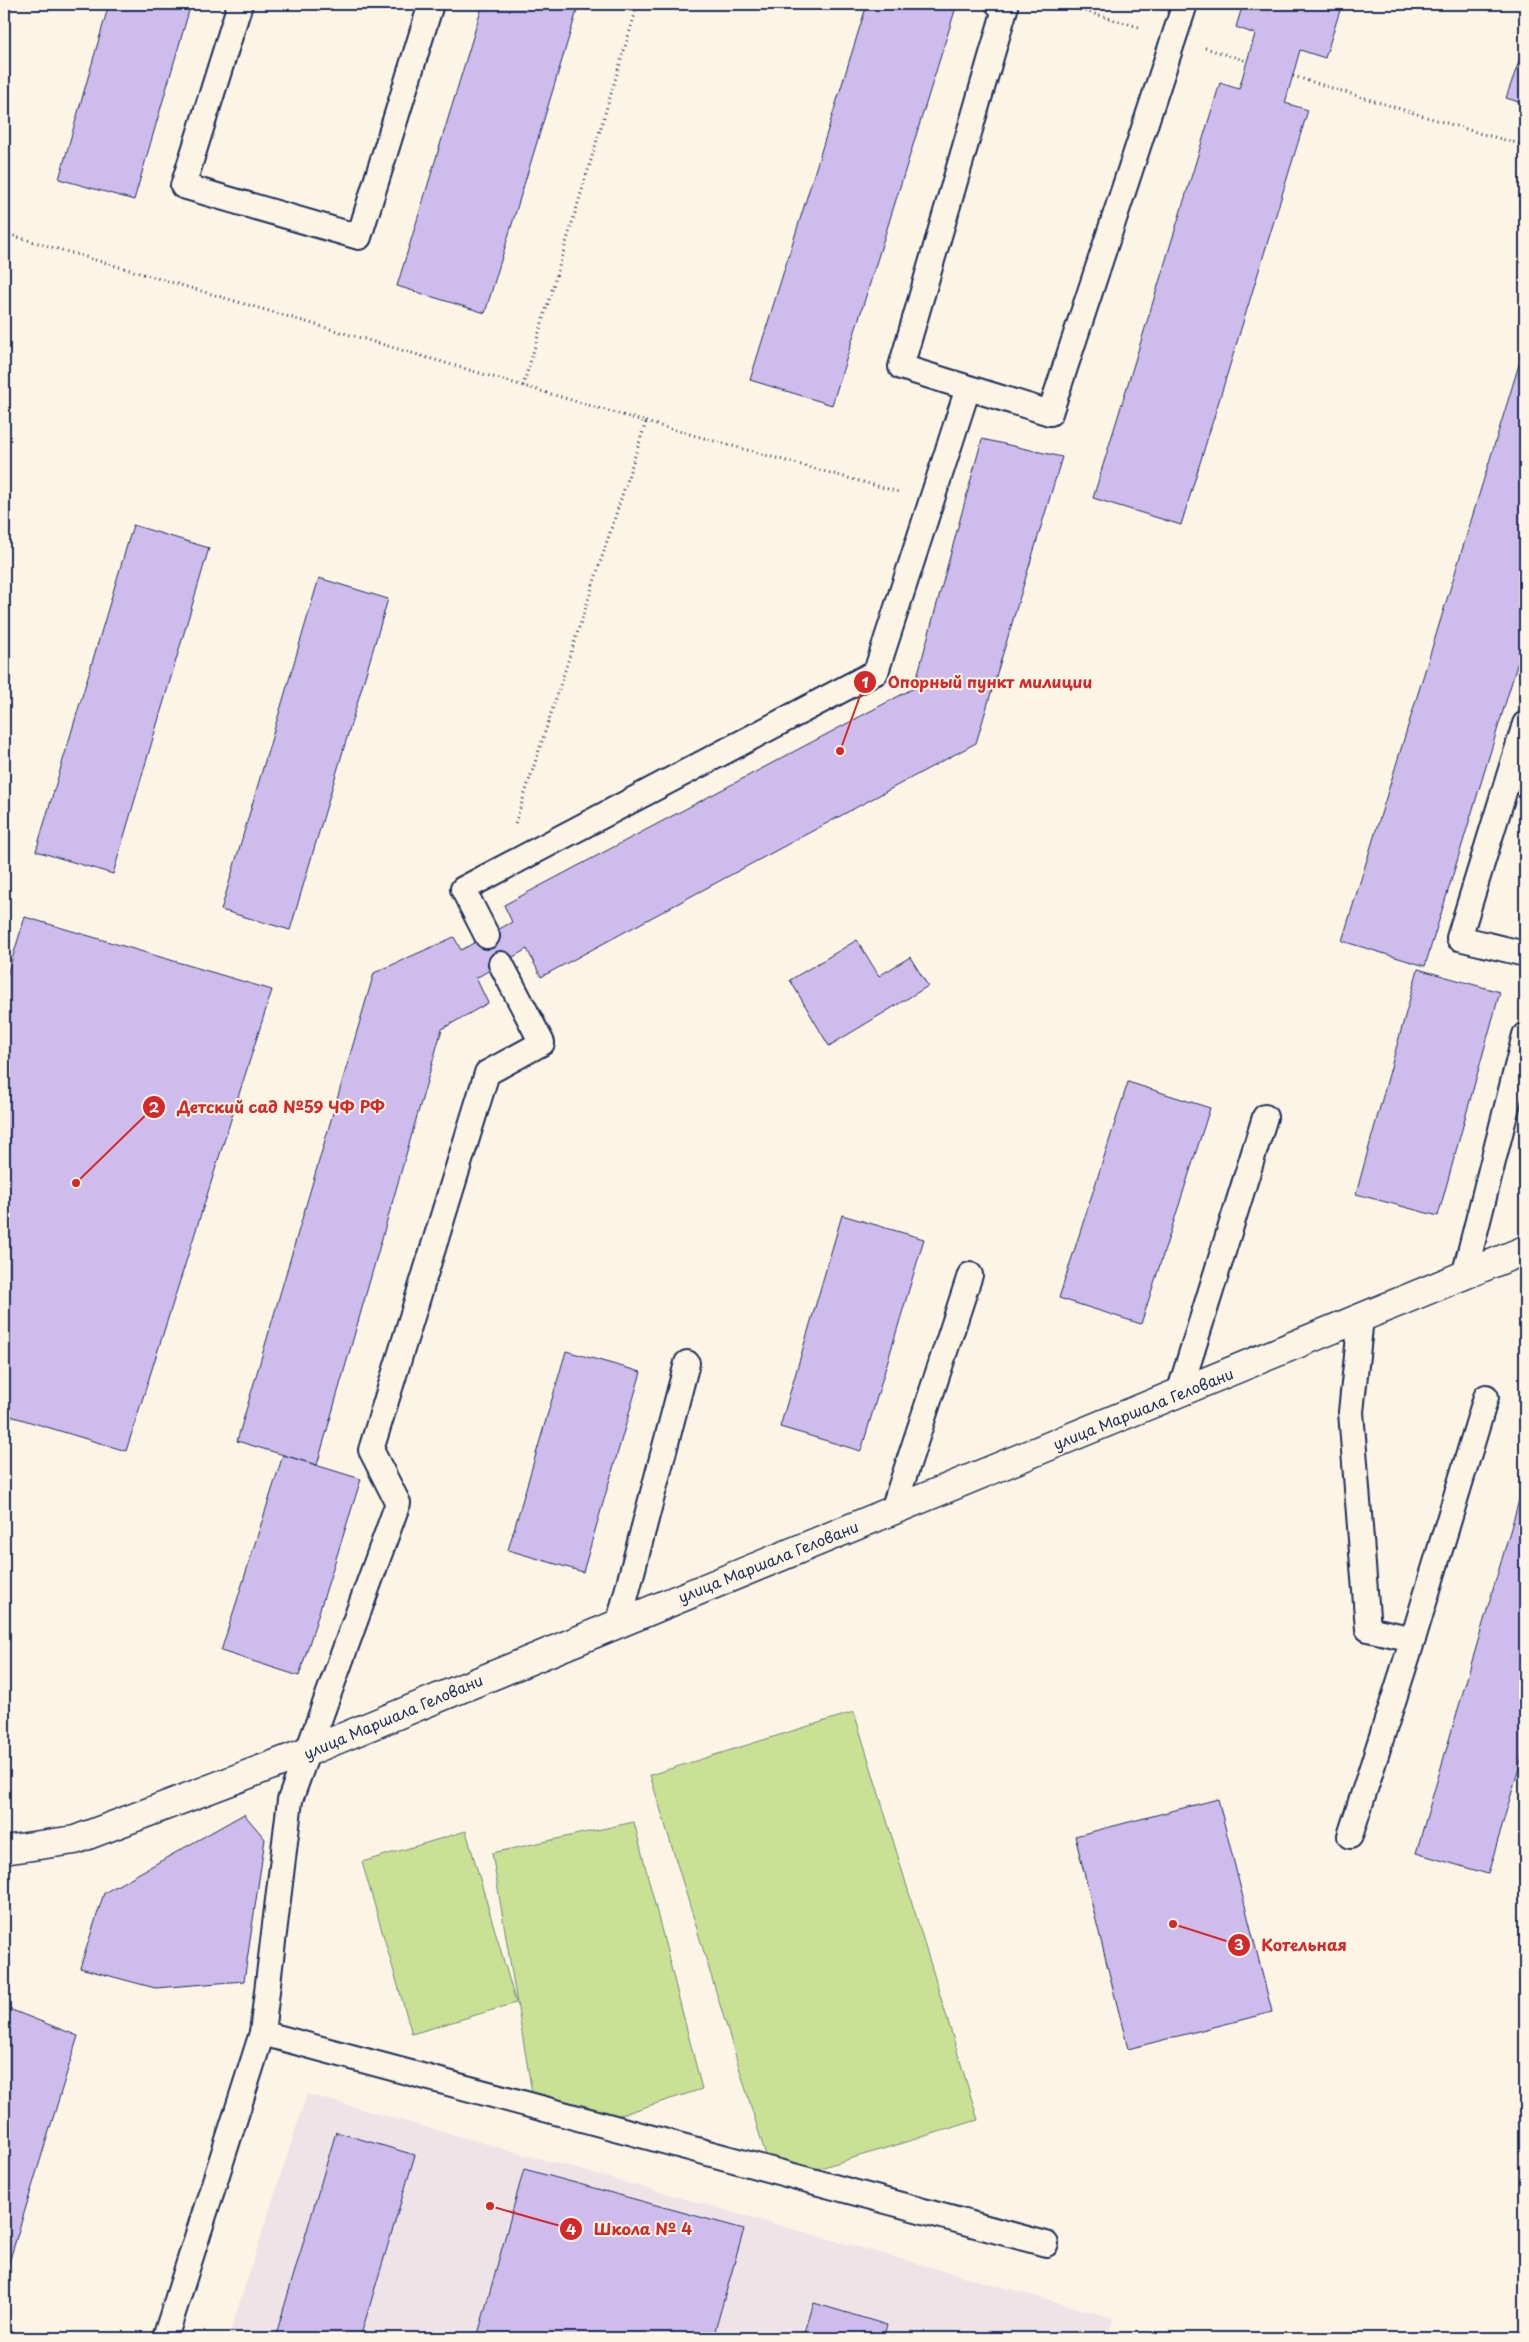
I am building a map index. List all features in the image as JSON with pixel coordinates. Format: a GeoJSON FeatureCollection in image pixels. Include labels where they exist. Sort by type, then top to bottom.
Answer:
{"type":"FeatureCollection","features":[{"type":"Feature","properties":{"kind":"street","name":"улица Маршала Геловани"},"geometry":{"type":"LineString","coordinates":[[4,1850],[75,1840],[307,1752],[618,1622],[1525,1250]]}},
{"type":"Feature","properties":{"kind":"lane"},"geometry":{"type":"LineString","coordinates":[[240,4],[183,186],[359,237],[431,4]]}},
{"type":"Feature","properties":{"kind":"lane"},"geometry":{"type":"LineString","coordinates":[[998,4],[1005,9],[900,368],[1050,413],[1185,4]]}},
{"type":"Feature","properties":{"kind":"lane"},"geometry":{"type":"LineString","coordinates":[[487,936],[463,888],[876,672],[968,388]]}},
{"type":"Feature","properties":{"kind":"lane"},"geometry":{"type":"LineString","coordinates":[[1525,724],[1459,938],[1525,954]]}},
{"type":"Feature","properties":{"kind":"lane"},"geometry":{"type":"LineString","coordinates":[[165,2338],[262,2033],[290,1800],[398,1503],[371,1450],[487,1073],[542,1043],[501,964]]}},
{"type":"Feature","properties":{"kind":"lane"},"geometry":{"type":"LineString","coordinates":[[1464,1276],[1525,1035]]}},
{"type":"Feature","properties":{"kind":"lane"},"geometry":{"type":"LineString","coordinates":[[1179,1393],[1265,1117]]}},
{"type":"Feature","properties":{"kind":"lane"},"geometry":{"type":"LineString","coordinates":[[893,1510],[970,1275]]}},
{"type":"Feature","properties":{"kind":"lane"},"geometry":{"type":"LineString","coordinates":[[1361,1318],[1351,1412],[1368,1629],[1413,1639]]}},
{"type":"Feature","properties":{"kind":"lane"},"geometry":{"type":"LineString","coordinates":[[618,1622],[687,1363]]}},
{"type":"Feature","properties":{"kind":"lane"},"geometry":{"type":"LineString","coordinates":[[1350,1836],[1413,1639],[1486,1397]]}},
{"type":"Feature","properties":{"kind":"lane"},"geometry":{"type":"LineString","coordinates":[[262,2033],[1046,2244]]}},
{"type":"Feature","properties":{"kind":"path"},"geometry":{"type":"LineString","coordinates":[[523,386],[638,4]]}},
{"type":"Feature","properties":{"kind":"path"},"geometry":{"type":"LineString","coordinates":[[1293,76],[1482,134],[1525,145]]}},
{"type":"Feature","properties":{"kind":"path"},"geometry":{"type":"LineString","coordinates":[[4,233],[646,422],[931,501]]}},
{"type":"Feature","properties":{"kind":"path"},"geometry":{"type":"LineString","coordinates":[[500,869],[646,422]]}},
{"type":"Feature","properties":{"kind":"shaded area"},"geometry":{"type":"Polygon","coordinates":[[[307,2094],[1114,2318],[1107,2338],[228,2338],[307,2094]]]}},
{"type":"Feature","properties":{"kind":"green space"},"geometry":{"type":"Polygon","coordinates":[[[854,1712],[978,2120],[774,2182],[650,1775],[854,1712]]]}},
{"type":"Feature","properties":{"kind":"green space"},"geometry":{"type":"Polygon","coordinates":[[[634,1822],[702,2089],[595,2123],[532,2093],[492,1853],[634,1822]]]}},
{"type":"Feature","properties":{"kind":"green space"},"geometry":{"type":"Polygon","coordinates":[[[466,1831],[516,2003],[412,2034],[362,1862],[466,1831]]]}},
{"type":"Feature","properties":{"kind":"building"},"geometry":{"type":"Polygon","coordinates":[[[109,4],[191,4],[134,200],[59,179],[109,4]]]}},
{"type":"Feature","properties":{"kind":"building"},"geometry":{"type":"Polygon","coordinates":[[[483,4],[579,4],[485,313],[397,286],[483,4]]]}},
{"type":"Feature","properties":{"kind":"building"},"geometry":{"type":"Polygon","coordinates":[[[867,4],[957,4],[832,405],[750,380],[867,4]]]}},
{"type":"Feature","properties":{"kind":"building"},"geometry":{"type":"Polygon","coordinates":[[[1243,4],[1342,4],[1325,58],[1300,50],[1285,103],[1308,110],[1181,525],[1093,498],[1220,83],[1239,89],[1255,34],[1236,27],[1243,4]]]}},
{"type":"Feature","properties":{"kind":"building"},"geometry":{"type":"Polygon","coordinates":[[[1525,44],[1525,104],[1506,98],[1525,44]]]}},
{"type":"Feature","properties":{"kind":"building"},"geometry":{"type":"Polygon","coordinates":[[[1525,345],[1525,639],[1425,966],[1342,941],[1525,345]]]}},
{"type":"Feature","properties":{"kind":"building"},"geometry":{"type":"Polygon","coordinates":[[[982,439],[1062,457],[976,743],[541,977],[527,949],[476,978],[488,1003],[442,1029],[317,1465],[237,1441],[374,973],[454,937],[461,950],[512,922],[504,905],[914,688],[982,439]]]}},
{"type":"Feature","properties":{"kind":"building"},"geometry":{"type":"Polygon","coordinates":[[[133,525],[209,548],[113,874],[36,851],[133,525]]]}},
{"type":"Feature","properties":{"kind":"building"},"geometry":{"type":"Polygon","coordinates":[[[319,578],[388,599],[290,930],[221,910],[319,578]]]}},
{"type":"Feature","properties":{"kind":"building"},"geometry":{"type":"Polygon","coordinates":[[[25,917],[272,990],[126,1451],[4,1414],[4,985],[25,917]]]}},
{"type":"Feature","properties":{"kind":"building"},"geometry":{"type":"Polygon","coordinates":[[[857,940],[879,976],[910,957],[928,986],[829,1046],[790,980],[857,940]]]}},
{"type":"Feature","properties":{"kind":"building"},"geometry":{"type":"Polygon","coordinates":[[[1418,969],[1500,992],[1438,1216],[1356,1194],[1418,969]]]}},
{"type":"Feature","properties":{"kind":"building"},"geometry":{"type":"Polygon","coordinates":[[[1128,1082],[1210,1108],[1141,1324],[1059,1298],[1128,1082]]]}},
{"type":"Feature","properties":{"kind":"building"},"geometry":{"type":"Polygon","coordinates":[[[842,1215],[924,1239],[861,1451],[780,1427],[842,1215]]]}},
{"type":"Feature","properties":{"kind":"building"},"geometry":{"type":"Polygon","coordinates":[[[566,1351],[641,1372],[583,1572],[508,1550],[566,1351]]]}},
{"type":"Feature","properties":{"kind":"building"},"geometry":{"type":"Polygon","coordinates":[[[283,1455],[361,1479],[299,1676],[221,1651],[283,1455]]]}},
{"type":"Feature","properties":{"kind":"building"},"geometry":{"type":"Polygon","coordinates":[[[1525,1480],[1525,1747],[1488,1874],[1416,1853],[1525,1480]]]}},
{"type":"Feature","properties":{"kind":"building"},"geometry":{"type":"Polygon","coordinates":[[[1218,1799],[1272,2012],[1128,2049],[1075,1836],[1218,1799]]]}},
{"type":"Feature","properties":{"kind":"building"},"geometry":{"type":"Polygon","coordinates":[[[244,1814],[265,1839],[244,1981],[155,1988],[80,1968],[104,1893],[244,1814]]]}},
{"type":"Feature","properties":{"kind":"building"},"geometry":{"type":"Polygon","coordinates":[[[4,2007],[78,2036],[4,2279],[4,2007]]]}},
{"type":"Feature","properties":{"kind":"building"},"geometry":{"type":"Polygon","coordinates":[[[336,2132],[415,2155],[360,2338],[275,2338],[336,2132]]]}},
{"type":"Feature","properties":{"kind":"building"},"geometry":{"type":"Polygon","coordinates":[[[524,2169],[744,2229],[713,2338],[477,2338],[524,2169]]]}},
{"type":"Feature","properties":{"kind":"building"},"geometry":{"type":"Polygon","coordinates":[[[814,2303],[887,2325],[883,2338],[803,2338],[814,2303]]]}},
{"type":"Feature","properties":{"kind":"place","name":"Опорный пункт милиции"},"geometry":{"type":"Point","coordinates":[840,751]}},
{"type":"Feature","properties":{"kind":"place","name":"Детский сад №59 ЧФ РФ"},"geometry":{"type":"Point","coordinates":[76,1183]}},
{"type":"Feature","properties":{"kind":"place","name":"Котельная"},"geometry":{"type":"Point","coordinates":[1173,1924]}},
{"type":"Feature","properties":{"kind":"place","name":"Школа № 4"},"geometry":{"type":"Point","coordinates":[490,2206]}}]}
